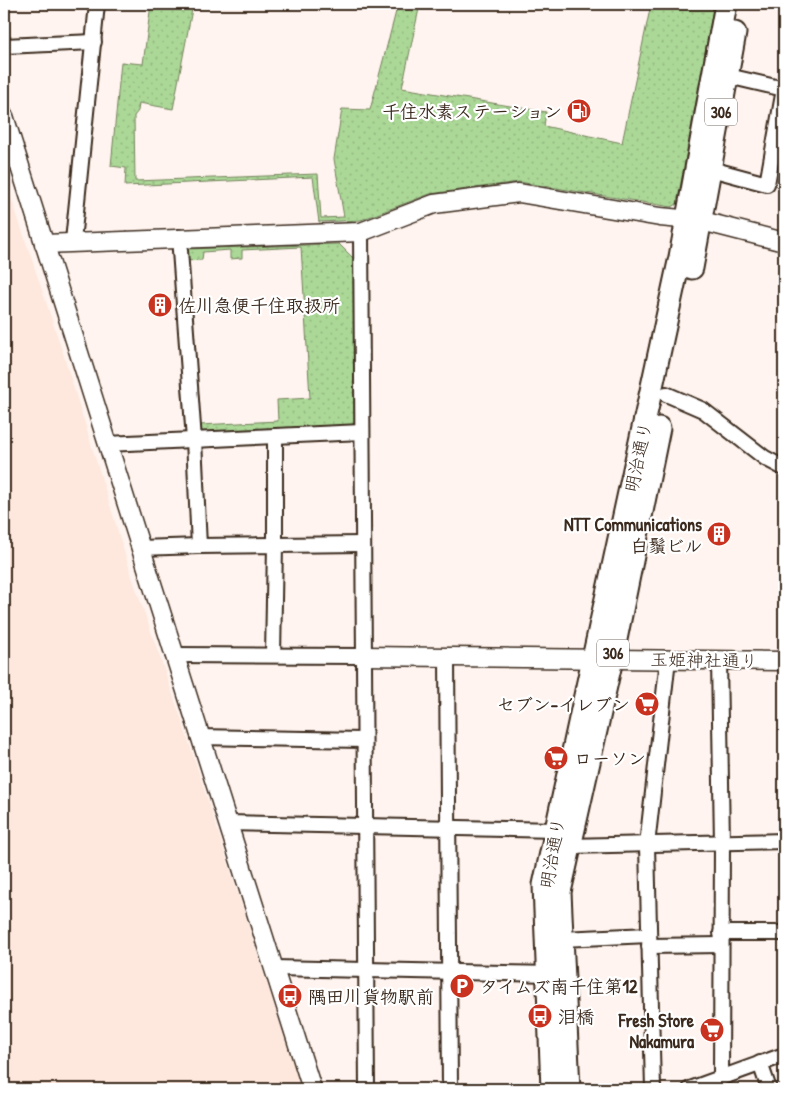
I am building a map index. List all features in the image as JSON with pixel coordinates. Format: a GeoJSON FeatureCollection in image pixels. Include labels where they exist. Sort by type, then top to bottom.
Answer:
{"type":"FeatureCollection","features":[{"type":"Feature","properties":{"kind":"main road","name":"明治通り"},"geometry":{"type":"LineString","coordinates":[[569,1089],[544,886],[555,830],[603,659],[666,394],[695,220],[726,4]]}},
{"type":"Feature","properties":{"kind":"main road","name":"明治通り"},"geometry":{"type":"LineString","coordinates":[[552,1089],[555,974],[562,939],[560,892],[603,659],[695,220],[711,169],[741,4]]}},
{"type":"Feature","properties":{"kind":"street"},"geometry":{"type":"LineString","coordinates":[[73,241],[98,4]]}},
{"type":"Feature","properties":{"kind":"street"},"geometry":{"type":"LineString","coordinates":[[4,46],[94,42]]}},
{"type":"Feature","properties":{"kind":"street"},"geometry":{"type":"LineString","coordinates":[[711,169],[767,184],[784,90],[728,76]]}},
{"type":"Feature","properties":{"kind":"street"},"geometry":{"type":"LineString","coordinates":[[4,116],[173,655],[312,1089]]}},
{"type":"Feature","properties":{"kind":"street"},"geometry":{"type":"LineString","coordinates":[[44,244],[73,241],[361,232],[434,204],[519,193],[695,220],[784,242]]}},
{"type":"Feature","properties":{"kind":"street"},"geometry":{"type":"LineString","coordinates":[[361,232],[367,1089]]}},
{"type":"Feature","properties":{"kind":"street"},"geometry":{"type":"LineString","coordinates":[[179,237],[194,440],[199,546]]}},
{"type":"Feature","properties":{"kind":"street"},"geometry":{"type":"LineString","coordinates":[[666,394],[703,410],[765,458],[784,468]]}},
{"type":"Feature","properties":{"kind":"street"},"geometry":{"type":"LineString","coordinates":[[107,444],[362,432]]}},
{"type":"Feature","properties":{"kind":"street"},"geometry":{"type":"LineString","coordinates":[[273,655],[274,436]]}},
{"type":"Feature","properties":{"kind":"street"},"geometry":{"type":"LineString","coordinates":[[140,548],[363,544]]}},
{"type":"Feature","properties":{"kind":"street"},"geometry":{"type":"LineString","coordinates":[[173,655],[363,656]]}},
{"type":"Feature","properties":{"kind":"street","name":"玉姫神社通り"},"geometry":{"type":"LineString","coordinates":[[363,656],[784,660]]}},
{"type":"Feature","properties":{"kind":"street"},"geometry":{"type":"LineString","coordinates":[[447,657],[450,1089]]}},
{"type":"Feature","properties":{"kind":"street"},"geometry":{"type":"LineString","coordinates":[[653,1089],[647,845],[668,659]]}},
{"type":"Feature","properties":{"kind":"street"},"geometry":{"type":"LineString","coordinates":[[719,660],[722,843],[721,1078]]}},
{"type":"Feature","properties":{"kind":"street"},"geometry":{"type":"LineString","coordinates":[[199,737],[364,740]]}},
{"type":"Feature","properties":{"kind":"street"},"geometry":{"type":"LineString","coordinates":[[227,823],[555,830]]}},
{"type":"Feature","properties":{"kind":"street"},"geometry":{"type":"LineString","coordinates":[[569,846],[784,841]]}},
{"type":"Feature","properties":{"kind":"street"},"geometry":{"type":"LineString","coordinates":[[562,939],[649,941],[721,939],[784,933]]}},
{"type":"Feature","properties":{"kind":"street"},"geometry":{"type":"LineString","coordinates":[[274,968],[555,974]]}},
{"type":"Feature","properties":{"kind":"street"},"geometry":{"type":"LineString","coordinates":[[690,1089],[784,1055]]}},
{"type":"Feature","properties":{"kind":"street"},"geometry":{"type":"LineString","coordinates":[[760,1063],[769,1089]]}},
{"type":"Feature","properties":{"kind":"shaded area"},"geometry":{"type":"Polygon","coordinates":[[[4,176],[63,353],[132,577],[183,724],[301,1089],[4,1089],[4,176]]]}},
{"type":"Feature","properties":{"kind":"green space"},"geometry":{"type":"Polygon","coordinates":[[[151,4],[193,4],[173,109],[139,103],[138,111],[134,116],[135,181],[318,174],[321,218],[344,217],[334,159],[342,109],[370,110],[398,4],[420,4],[402,88],[546,112],[544,126],[622,143],[651,4],[714,4],[677,204],[672,207],[519,182],[430,194],[361,220],[319,222],[313,177],[125,186],[126,168],[111,166],[121,62],[143,64],[151,4]]]}},
{"type":"Feature","properties":{"kind":"green space"},"geometry":{"type":"Polygon","coordinates":[[[339,244],[354,259],[354,427],[197,434],[200,425],[278,421],[277,400],[310,398],[302,263],[301,247],[242,250],[242,258],[230,259],[230,250],[203,252],[202,260],[186,261],[186,249],[339,244]]]}},
{"type":"Feature","properties":{"kind":"place","name":"千住水素ステーション"},"geometry":{"type":"Point","coordinates":[579,111]}},
{"type":"Feature","properties":{"kind":"place","name":"佐川急便千住取扱所"},"geometry":{"type":"Point","coordinates":[160,305]}},
{"type":"Feature","properties":{"kind":"place","name":"NTT Communications 白鬚ビル"},"geometry":{"type":"Point","coordinates":[719,534]}},
{"type":"Feature","properties":{"kind":"place","name":"セブン-イレブン"},"geometry":{"type":"Point","coordinates":[647,704]}},
{"type":"Feature","properties":{"kind":"place","name":"ローソン"},"geometry":{"type":"Point","coordinates":[556,758]}},
{"type":"Feature","properties":{"kind":"place","name":"タイムズ南千住第12"},"geometry":{"type":"Point","coordinates":[462,986]}},
{"type":"Feature","properties":{"kind":"place","name":"隅田川貨物駅前"},"geometry":{"type":"Point","coordinates":[290,996]}},
{"type":"Feature","properties":{"kind":"place","name":"泪橋"},"geometry":{"type":"Point","coordinates":[540,1016]}},
{"type":"Feature","properties":{"kind":"place","name":"Fresh Store Nakamura"},"geometry":{"type":"Point","coordinates":[712,1030]}}]}
